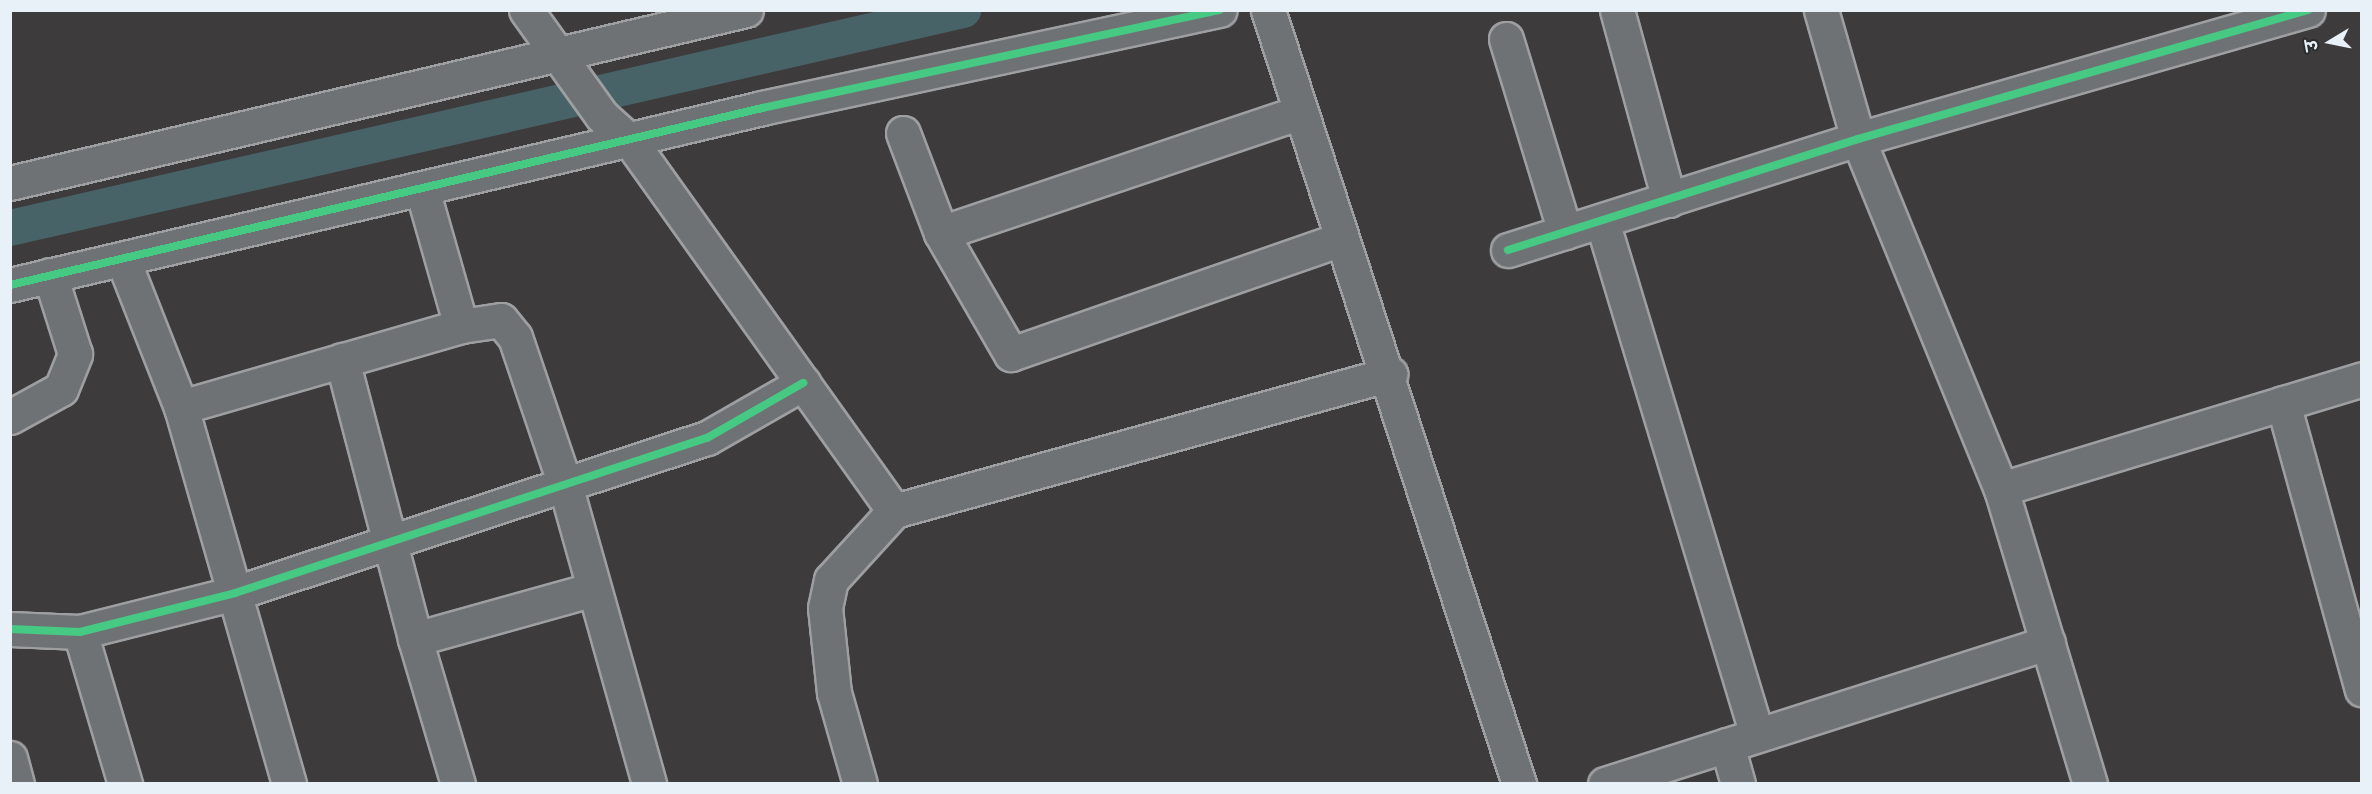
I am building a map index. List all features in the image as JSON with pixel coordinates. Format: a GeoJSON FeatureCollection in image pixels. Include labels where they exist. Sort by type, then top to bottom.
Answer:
{"type":"FeatureCollection","features":[{"type":"Feature","properties":{"kind":"street"},"geometry":{"type":"LineString","coordinates":[[526,10],[602,116],[631,142],[894,511]]}},
{"type":"Feature","properties":{"kind":"street"},"geometry":{"type":"LineString","coordinates":[[10,183],[559,59],[662,19],[746,10]]}},
{"type":"Feature","properties":{"kind":"street"},"geometry":{"type":"LineString","coordinates":[[10,285],[631,142],[762,108],[1220,10]]}},
{"type":"Feature","properties":{"kind":"street"},"geometry":{"type":"LineString","coordinates":[[1268,10],[1338,240],[1390,374],[1519,783]]}},
{"type":"Feature","properties":{"kind":"street"},"geometry":{"type":"LineString","coordinates":[[1617,10],[1669,200]]}},
{"type":"Feature","properties":{"kind":"street"},"geometry":{"type":"LineString","coordinates":[[1821,10],[1858,140],[2001,489],[2090,783]]}},
{"type":"Feature","properties":{"kind":"street"},"geometry":{"type":"LineString","coordinates":[[1508,250],[1858,140],[2308,10]]}},
{"type":"Feature","properties":{"kind":"street"},"geometry":{"type":"LineString","coordinates":[[1506,39],[1565,232]]}},
{"type":"Feature","properties":{"kind":"street"},"geometry":{"type":"LineString","coordinates":[[941,233],[1298,113]]}},
{"type":"Feature","properties":{"kind":"street"},"geometry":{"type":"LineString","coordinates":[[903,133],[941,233],[1011,354],[1338,240]]}},
{"type":"Feature","properties":{"kind":"street"},"geometry":{"type":"LineString","coordinates":[[422,189],[461,326]]}},
{"type":"Feature","properties":{"kind":"street"},"geometry":{"type":"LineString","coordinates":[[1602,221],[1757,735]]}},
{"type":"Feature","properties":{"kind":"street"},"geometry":{"type":"LineString","coordinates":[[123,260],[181,407],[289,783]]}},
{"type":"Feature","properties":{"kind":"street"},"geometry":{"type":"LineString","coordinates":[[10,417],[61,389],[75,354],[50,275]]}},
{"type":"Feature","properties":{"kind":"street"},"geometry":{"type":"LineString","coordinates":[[181,407],[461,326],[501,320],[515,337],[566,488],[591,590],[649,783]]}},
{"type":"Feature","properties":{"kind":"street"},"geometry":{"type":"LineString","coordinates":[[342,360],[386,546],[458,783]]}},
{"type":"Feature","properties":{"kind":"street"},"geometry":{"type":"LineString","coordinates":[[860,783],[834,693],[825,608],[831,580],[894,511],[1390,374]]}},
{"type":"Feature","properties":{"kind":"street"},"geometry":{"type":"LineString","coordinates":[[2001,489],[2361,379]]}},
{"type":"Feature","properties":{"kind":"street"},"geometry":{"type":"LineString","coordinates":[[10,629],[80,632],[235,593],[566,488],[706,438],[803,383]]}},
{"type":"Feature","properties":{"kind":"street"},"geometry":{"type":"LineString","coordinates":[[2283,403],[2361,689]]}},
{"type":"Feature","properties":{"kind":"street"},"geometry":{"type":"LineString","coordinates":[[415,639],[591,590]]}},
{"type":"Feature","properties":{"kind":"street"},"geometry":{"type":"LineString","coordinates":[[80,632],[125,783]]}},
{"type":"Feature","properties":{"kind":"street"},"geometry":{"type":"LineString","coordinates":[[1605,783],[2048,643]]}},
{"type":"Feature","properties":{"kind":"street"},"geometry":{"type":"LineString","coordinates":[[1727,745],[1738,783]]}},
{"type":"Feature","properties":{"kind":"street"},"geometry":{"type":"LineString","coordinates":[[10,758],[17,783]]}},
{"type":"Feature","properties":{"kind":"waterway"},"geometry":{"type":"LineString","coordinates":[[10,228],[963,10]]}},
{"type":"Feature","properties":{"kind":"cycle path"},"geometry":{"type":"LineString","coordinates":[[10,285],[762,108],[1220,10]]}},
{"type":"Feature","properties":{"kind":"cycle path"},"geometry":{"type":"LineString","coordinates":[[1508,250],[1858,139],[2308,10]]}},
{"type":"Feature","properties":{"kind":"cycle path"},"geometry":{"type":"LineString","coordinates":[[10,629],[80,632],[235,593],[707,438],[803,383]]}}]}
